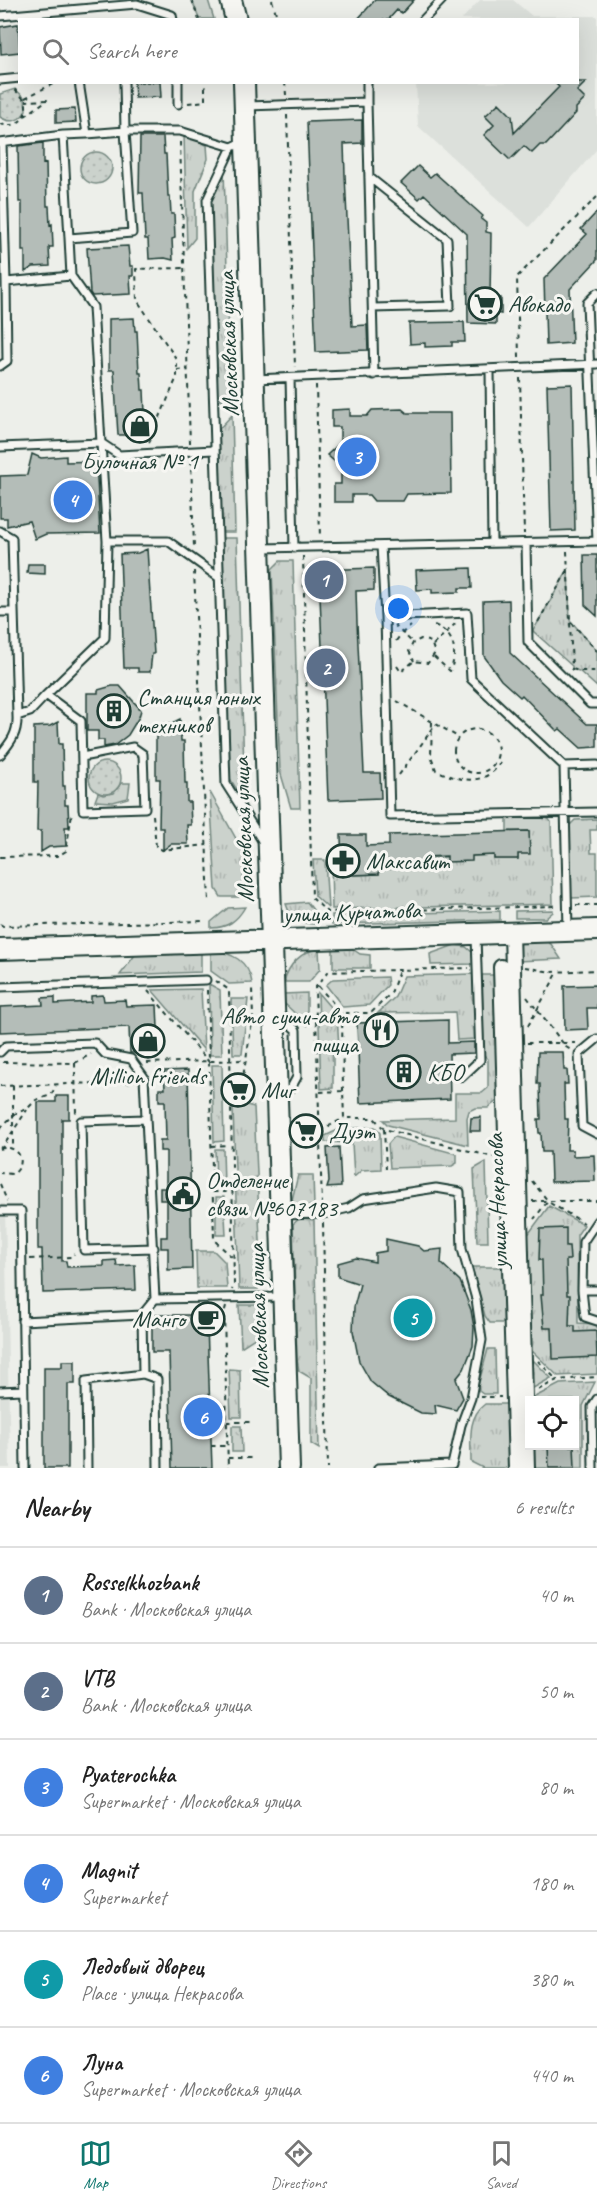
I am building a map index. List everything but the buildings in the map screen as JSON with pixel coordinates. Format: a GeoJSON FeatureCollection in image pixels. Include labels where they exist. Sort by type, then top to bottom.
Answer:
{"type":"FeatureCollection","features":[{"type":"Feature","properties":{"kind":"street"},"geometry":{"type":"LineString","coordinates":[[231,0],[236,18]]}},
{"type":"Feature","properties":{"kind":"street","name":"Московская улица"},"geometry":{"type":"LineString","coordinates":[[244,84],[246,106],[240,144],[255,379],[289,1468]]}},
{"type":"Feature","properties":{"kind":"street","name":"улица Курчатова"},"geometry":{"type":"LineString","coordinates":[[0,949],[597,930]]}},
{"type":"Feature","properties":{"kind":"street","name":"улица Некрасова"},"geometry":{"type":"LineString","coordinates":[[512,933],[509,970],[516,1468]]}},
{"type":"Feature","properties":{"kind":"street","name":"улица Некрасова"},"geometry":{"type":"LineString","coordinates":[[509,970],[516,1043],[527,1468]]}},
{"type":"Feature","properties":{"kind":"lane"},"geometry":{"type":"LineString","coordinates":[[425,18],[442,0]]}},
{"type":"Feature","properties":{"kind":"lane"},"geometry":{"type":"LineString","coordinates":[[0,16],[137,4],[172,15],[173,18]]}},
{"type":"Feature","properties":{"kind":"lane"},"geometry":{"type":"LineString","coordinates":[[69,10],[70,18]]}},
{"type":"Feature","properties":{"kind":"lane"},"geometry":{"type":"LineString","coordinates":[[0,80],[18,78]]}},
{"type":"Feature","properties":{"kind":"lane"},"geometry":{"type":"LineString","coordinates":[[80,84],[87,134]]}},
{"type":"Feature","properties":{"kind":"lane"},"geometry":{"type":"LineString","coordinates":[[69,238],[132,233],[124,131],[124,84]]}},
{"type":"Feature","properties":{"kind":"lane"},"geometry":{"type":"LineString","coordinates":[[178,84],[178,104]]}},
{"type":"Feature","properties":{"kind":"lane"},"geometry":{"type":"LineString","coordinates":[[366,84],[375,375]]}},
{"type":"Feature","properties":{"kind":"lane"},"geometry":{"type":"LineString","coordinates":[[246,106],[367,102]]}},
{"type":"Feature","properties":{"kind":"lane"},"geometry":{"type":"LineString","coordinates":[[0,366],[7,361],[1,143],[63,135],[124,131],[180,131],[240,144],[207,200],[226,784],[269,852]]}},
{"type":"Feature","properties":{"kind":"lane"},"geometry":{"type":"LineString","coordinates":[[17,716],[30,712],[105,638],[107,541],[93,307],[71,276],[63,135]]}},
{"type":"Feature","properties":{"kind":"lane"},"geometry":{"type":"LineString","coordinates":[[369,177],[447,239],[450,306],[373,309]]}},
{"type":"Feature","properties":{"kind":"lane"},"geometry":{"type":"LineString","coordinates":[[6,282],[71,276]]}},
{"type":"Feature","properties":{"kind":"lane"},"geometry":{"type":"LineString","coordinates":[[260,548],[597,541],[593,364],[587,303],[597,293]]}},
{"type":"Feature","properties":{"kind":"lane"},"geometry":{"type":"LineString","coordinates":[[255,379],[593,364]]}},
{"type":"Feature","properties":{"kind":"lane"},"geometry":{"type":"LineString","coordinates":[[490,370],[492,543]]}},
{"type":"Feature","properties":{"kind":"lane"},"geometry":{"type":"LineString","coordinates":[[292,378],[294,548]]}},
{"type":"Feature","properties":{"kind":"lane"},"geometry":{"type":"LineString","coordinates":[[0,447],[101,443],[120,455],[214,450]]}},
{"type":"Feature","properties":{"kind":"lane"},"geometry":{"type":"LineString","coordinates":[[0,531],[12,538],[17,716],[17,729],[10,744],[0,754]]}},
{"type":"Feature","properties":{"kind":"lane"},"geometry":{"type":"LineString","coordinates":[[107,541],[168,542],[218,578]]}},
{"type":"Feature","properties":{"kind":"lane"},"geometry":{"type":"LineString","coordinates":[[526,543],[528,642],[590,704],[597,704]]}},
{"type":"Feature","properties":{"kind":"lane"},"geometry":{"type":"LineString","coordinates":[[381,546],[390,816],[597,812]]}},
{"type":"Feature","properties":{"kind":"lane"},"geometry":{"type":"LineString","coordinates":[[0,612],[14,612]]}},
{"type":"Feature","properties":{"kind":"lane"},"geometry":{"type":"LineString","coordinates":[[385,617],[466,613],[471,679],[564,766],[597,765]]}},
{"type":"Feature","properties":{"kind":"lane"},"geometry":{"type":"LineString","coordinates":[[46,696],[81,721],[83,810],[145,808],[143,754],[133,747],[82,757]]}},
{"type":"Feature","properties":{"kind":"lane"},"geometry":{"type":"LineString","coordinates":[[564,766],[568,931]]}},
{"type":"Feature","properties":{"kind":"lane"},"geometry":{"type":"LineString","coordinates":[[462,1077],[480,1060],[476,934]]}},
{"type":"Feature","properties":{"kind":"lane"},"geometry":{"type":"LineString","coordinates":[[0,987],[206,980]]}},
{"type":"Feature","properties":{"kind":"lane"},"geometry":{"type":"LineString","coordinates":[[595,1041],[579,1054],[582,1126],[597,1134]]}},
{"type":"Feature","properties":{"kind":"lane"},"geometry":{"type":"LineString","coordinates":[[0,1052],[6,1046],[96,1042],[105,1054],[131,1059],[144,1077],[155,1299],[142,1315],[142,1374]]}},
{"type":"Feature","properties":{"kind":"lane"},"geometry":{"type":"LineString","coordinates":[[146,1119],[81,1121],[84,1250],[154,1248]]}},
{"type":"Feature","properties":{"kind":"lane"},"geometry":{"type":"LineString","coordinates":[[281,1215],[322,1214],[349,1208],[363,1199],[436,1188],[460,1192],[462,1249],[476,1299],[482,1340],[471,1398],[461,1425],[452,1465],[378,1468]]}},
{"type":"Feature","properties":{"kind":"lane"},"geometry":{"type":"LineString","coordinates":[[0,1211],[21,1211],[25,1468]]}},
{"type":"Feature","properties":{"kind":"lane"},"geometry":{"type":"LineString","coordinates":[[595,1224],[584,1242],[582,1290],[585,1317],[597,1321]]}},
{"type":"Feature","properties":{"kind":"lane"},"geometry":{"type":"LineString","coordinates":[[582,1290],[597,1290]]}},
{"type":"Feature","properties":{"kind":"lane"},"geometry":{"type":"LineString","coordinates":[[155,1299],[283,1297]]}},
{"type":"Feature","properties":{"kind":"lane"},"geometry":{"type":"LineString","coordinates":[[22,1321],[142,1315]]}},
{"type":"Feature","properties":{"kind":"lane"},"geometry":{"type":"LineString","coordinates":[[87,1468],[86,1381],[142,1374],[157,1379],[158,1468]]}},
{"type":"Feature","properties":{"kind":"lane"},"geometry":{"type":"LineString","coordinates":[[0,1391],[23,1390]]}},
{"type":"Feature","properties":{"kind":"lane"},"geometry":{"type":"LineString","coordinates":[[592,1468],[592,1407],[597,1399]]}},
{"type":"Feature","properties":{"kind":"path"},"geometry":{"type":"LineString","coordinates":[[192,0],[198,18]]}},
{"type":"Feature","properties":{"kind":"path"},"geometry":{"type":"LineString","coordinates":[[272,0],[277,18]]}},
{"type":"Feature","properties":{"kind":"path"},"geometry":{"type":"LineString","coordinates":[[25,100],[53,84]]}},
{"type":"Feature","properties":{"kind":"path"},"geometry":{"type":"LineString","coordinates":[[178,104],[205,101],[205,84]]}},
{"type":"Feature","properties":{"kind":"path"},"geometry":{"type":"LineString","coordinates":[[285,84],[292,378]]}},
{"type":"Feature","properties":{"kind":"path"},"geometry":{"type":"LineString","coordinates":[[15,89],[25,100],[24,117]]}},
{"type":"Feature","properties":{"kind":"path"},"geometry":{"type":"LineString","coordinates":[[0,124],[19,123],[47,100],[25,100]]}},
{"type":"Feature","properties":{"kind":"path"},"geometry":{"type":"LineString","coordinates":[[180,131],[194,560],[209,902]]}},
{"type":"Feature","properties":{"kind":"path"},"geometry":{"type":"LineString","coordinates":[[144,454],[177,377],[177,360],[137,300],[136,269],[185,268]]}},
{"type":"Feature","properties":{"kind":"path"},"geometry":{"type":"LineString","coordinates":[[177,369],[188,369]]}},
{"type":"Feature","properties":{"kind":"path"},"geometry":{"type":"LineString","coordinates":[[316,377],[320,547]]}},
{"type":"Feature","properties":{"kind":"path"},"geometry":{"type":"LineString","coordinates":[[567,542],[572,669]]}},
{"type":"Feature","properties":{"kind":"path"},"geometry":{"type":"LineString","coordinates":[[303,547],[312,898],[327,912],[597,905]]}},
{"type":"Feature","properties":{"kind":"path"},"geometry":{"type":"LineString","coordinates":[[528,642],[568,570]]}},
{"type":"Feature","properties":{"kind":"path"},"geometry":{"type":"LineString","coordinates":[[433,645],[466,613]]}},
{"type":"Feature","properties":{"kind":"path"},"geometry":{"type":"LineString","coordinates":[[385,617],[413,643]]}},
{"type":"Feature","properties":{"kind":"path"},"geometry":{"type":"LineString","coordinates":[[570,620],[597,651]]}},
{"type":"Feature","properties":{"kind":"path"},"geometry":{"type":"LineString","coordinates":[[396,641],[410,627],[420,624]]}},
{"type":"Feature","properties":{"kind":"path"},"geometry":{"type":"LineString","coordinates":[[414,661],[409,651],[413,643],[420,639],[431,642],[434,657],[450,671],[454,662],[453,642],[446,633],[430,624]]}},
{"type":"Feature","properties":{"kind":"path"},"geometry":{"type":"LineString","coordinates":[[394,661],[401,672],[414,661],[428,663],[434,657]]}},
{"type":"Feature","properties":{"kind":"path"},"geometry":{"type":"LineString","coordinates":[[572,669],[597,670]]}},
{"type":"Feature","properties":{"kind":"path"},"geometry":{"type":"LineString","coordinates":[[563,677],[572,669]]}},
{"type":"Feature","properties":{"kind":"path"},"geometry":{"type":"LineString","coordinates":[[387,695],[458,737]]}},
{"type":"Feature","properties":{"kind":"path"},"geometry":{"type":"LineString","coordinates":[[432,722],[431,756],[436,770],[460,780],[485,778],[493,773],[500,763]]}},
{"type":"Feature","properties":{"kind":"path"},"geometry":{"type":"LineString","coordinates":[[389,790],[436,724]]}},
{"type":"Feature","properties":{"kind":"path"},"geometry":{"type":"LineString","coordinates":[[471,729],[485,731],[496,741],[498,755],[496,762],[485,772],[470,773],[463,770],[454,758],[453,751],[458,737],[471,729]]}},
{"type":"Feature","properties":{"kind":"path"},"geometry":{"type":"LineString","coordinates":[[145,808],[152,811],[156,846],[162,850],[207,845]]}},
{"type":"Feature","properties":{"kind":"path"},"geometry":{"type":"LineString","coordinates":[[0,857],[58,856],[66,851],[72,813],[83,810]]}},
{"type":"Feature","properties":{"kind":"path"},"geometry":{"type":"LineString","coordinates":[[1,925],[206,921]]}},
{"type":"Feature","properties":{"kind":"path"},"geometry":{"type":"LineString","coordinates":[[328,1468],[315,988],[328,972],[478,967]]}},
{"type":"Feature","properties":{"kind":"path"},"geometry":{"type":"LineString","coordinates":[[342,1013],[371,1013],[391,993],[399,970]]}},
{"type":"Feature","properties":{"kind":"path"},"geometry":{"type":"LineString","coordinates":[[509,970],[558,972],[597,970]]}},
{"type":"Feature","properties":{"kind":"path"},"geometry":{"type":"LineString","coordinates":[[509,970],[566,1047],[579,1054]]}},
{"type":"Feature","properties":{"kind":"path"},"geometry":{"type":"LineString","coordinates":[[516,1043],[523,1035],[558,972]]}},
{"type":"Feature","properties":{"kind":"path"},"geometry":{"type":"LineString","coordinates":[[228,1468],[224,1314],[234,1285],[229,990],[206,975],[214,1240],[233,1259]]}},
{"type":"Feature","properties":{"kind":"path"},"geometry":{"type":"LineString","coordinates":[[318,985],[342,1013],[344,1118]]}},
{"type":"Feature","properties":{"kind":"path"},"geometry":{"type":"LineString","coordinates":[[146,988],[209,1062]]}},
{"type":"Feature","properties":{"kind":"path"},"geometry":{"type":"LineString","coordinates":[[242,1083],[253,1017],[252,989]]}},
{"type":"Feature","properties":{"kind":"path"},"geometry":{"type":"LineString","coordinates":[[516,1043],[595,1041]]}},
{"type":"Feature","properties":{"kind":"path"},"geometry":{"type":"LineString","coordinates":[[0,1061],[75,1063],[101,1049]]}},
{"type":"Feature","properties":{"kind":"path"},"geometry":{"type":"LineString","coordinates":[[135,1064],[245,1060]]}},
{"type":"Feature","properties":{"kind":"path"},"geometry":{"type":"LineString","coordinates":[[75,1063],[76,1122]]}},
{"type":"Feature","properties":{"kind":"path"},"geometry":{"type":"LineString","coordinates":[[0,1086],[144,1082]]}},
{"type":"Feature","properties":{"kind":"path"},"geometry":{"type":"LineString","coordinates":[[1,1148],[28,1108],[36,1100],[51,1095],[57,1085]]}},
{"type":"Feature","properties":{"kind":"path"},"geometry":{"type":"LineString","coordinates":[[0,1173],[8,1176],[20,1167],[21,1156],[13,1148],[13,1086]]}},
{"type":"Feature","properties":{"kind":"path"},"geometry":{"type":"LineString","coordinates":[[319,1092],[343,1091]]}},
{"type":"Feature","properties":{"kind":"path"},"geometry":{"type":"LineString","coordinates":[[0,1128],[28,1108]]}},
{"type":"Feature","properties":{"kind":"path"},"geometry":{"type":"LineString","coordinates":[[320,1131],[344,1118],[374,1118],[384,1129],[414,1137]]}},
{"type":"Feature","properties":{"kind":"path"},"geometry":{"type":"LineString","coordinates":[[384,1129],[386,1169]]}},
{"type":"Feature","properties":{"kind":"path"},"geometry":{"type":"LineString","coordinates":[[211,1146],[231,1145]]}},
{"type":"Feature","properties":{"kind":"path"},"geometry":{"type":"LineString","coordinates":[[1,1148],[13,1148]]}},
{"type":"Feature","properties":{"kind":"path"},"geometry":{"type":"LineString","coordinates":[[0,1184],[8,1201]]}},
{"type":"Feature","properties":{"kind":"path"},"geometry":{"type":"LineString","coordinates":[[213,1192],[232,1191]]}},
{"type":"Feature","properties":{"kind":"path"},"geometry":{"type":"LineString","coordinates":[[520,1201],[597,1201]]}},
{"type":"Feature","properties":{"kind":"path"},"geometry":{"type":"LineString","coordinates":[[548,1201],[595,1224]]}},
{"type":"Feature","properties":{"kind":"path"},"geometry":{"type":"LineString","coordinates":[[21,1260],[72,1257],[77,1251],[84,1250]]}},
{"type":"Feature","properties":{"kind":"path"},"geometry":{"type":"LineString","coordinates":[[524,1346],[557,1380]]}},
{"type":"Feature","properties":{"kind":"path"},"geometry":{"type":"LineString","coordinates":[[227,1422],[254,1422]]}},
{"type":"Feature","properties":{"kind":"path"},"geometry":{"type":"LineString","coordinates":[[211,1446],[228,1446]]}},
{"type":"Feature","properties":{"kind":"path"},"geometry":{"type":"LineString","coordinates":[[228,1458],[255,1458]]}},
{"type":"Feature","properties":{"kind":"shaded area"},"geometry":{"type":"Polygon","coordinates":[[[480,0],[513,0],[532,16],[597,16],[597,149],[529,227],[418,126],[416,84],[579,84],[579,18],[463,18],[480,0]]]}},
{"type":"Feature","properties":{"kind":"shaded area"},"geometry":{"type":"Polygon","coordinates":[[[0,1204],[5,1204],[10,1468],[0,1468],[0,1204]]]}},
{"type":"Feature","properties":{"kind":"green space"},"geometry":{"type":"Polygon","coordinates":[[[192,0],[208,0],[214,18],[199,18],[192,0]]]}},
{"type":"Feature","properties":{"kind":"green space"},"geometry":{"type":"Polygon","coordinates":[[[15,89],[25,98],[26,110],[18,119],[12,121],[0,117],[0,94],[15,89]]]}},
{"type":"Feature","properties":{"kind":"green space"},"geometry":{"type":"Polygon","coordinates":[[[184,135],[207,145],[208,159],[195,191],[195,238],[187,248],[184,135]]]}},
{"type":"Feature","properties":{"kind":"green space"},"geometry":{"type":"Polygon","coordinates":[[[96,152],[107,157],[112,168],[107,179],[96,184],[85,179],[80,168],[85,157],[96,152]]]}},
{"type":"Feature","properties":{"kind":"green space"},"geometry":{"type":"Polygon","coordinates":[[[224,169],[231,405],[214,395],[208,200],[224,169]]]}},
{"type":"Feature","properties":{"kind":"green space"},"geometry":{"type":"Polygon","coordinates":[[[232,415],[235,532],[219,532],[215,433],[232,415]]]}},
{"type":"Feature","properties":{"kind":"green space"},"geometry":{"type":"Polygon","coordinates":[[[220,538],[237,538],[245,803],[229,777],[220,538]]]}},
{"type":"Feature","properties":{"kind":"green space"},"geometry":{"type":"Polygon","coordinates":[[[280,561],[293,561],[300,808],[291,808],[280,771],[272,569],[280,561]]]}},
{"type":"Feature","properties":{"kind":"green space"},"geometry":{"type":"Polygon","coordinates":[[[568,570],[570,620],[597,651],[597,687],[579,671],[572,669],[572,666],[533,631],[568,570]]]}},
{"type":"Feature","properties":{"kind":"green space"},"geometry":{"type":"Polygon","coordinates":[[[105,762],[117,766],[121,778],[117,790],[105,794],[93,790],[89,778],[93,766],[105,762]]]}},
{"type":"Feature","properties":{"kind":"green space"},"geometry":{"type":"Polygon","coordinates":[[[121,783],[130,783],[128,798],[113,802],[95,801],[98,793],[103,795],[114,793],[121,783]]]}},
{"type":"Feature","properties":{"kind":"green space"},"geometry":{"type":"Polygon","coordinates":[[[210,792],[244,853],[243,891],[239,897],[221,897],[216,889],[210,792]]]}},
{"type":"Feature","properties":{"kind":"green space"},"geometry":{"type":"Polygon","coordinates":[[[507,816],[546,816],[551,822],[553,904],[332,909],[331,860],[342,860],[342,870],[353,870],[354,875],[379,874],[379,869],[390,869],[389,859],[426,862],[425,858],[494,855],[494,859],[518,859],[518,854],[529,831],[507,831],[507,816]]]}},
{"type":"Feature","properties":{"kind":"green space"},"geometry":{"type":"Polygon","coordinates":[[[597,819],[597,830],[590,830],[591,853],[597,853],[597,897],[571,898],[569,826],[575,820],[597,819]]]}},
{"type":"Feature","properties":{"kind":"green space"},"geometry":{"type":"Polygon","coordinates":[[[313,860],[325,860],[328,908],[315,896],[313,860]]]}},
{"type":"Feature","properties":{"kind":"green space"},"geometry":{"type":"Polygon","coordinates":[[[307,902],[317,915],[317,924],[297,920],[286,904],[307,902]]]}},
{"type":"Feature","properties":{"kind":"green space"},"geometry":{"type":"Polygon","coordinates":[[[245,907],[231,923],[211,928],[211,922],[228,908],[245,907]]]}},
{"type":"Feature","properties":{"kind":"green space"},"geometry":{"type":"Polygon","coordinates":[[[553,910],[546,918],[515,918],[515,911],[553,910]]]}},
{"type":"Feature","properties":{"kind":"green space"},"geometry":{"type":"Polygon","coordinates":[[[500,911],[500,920],[332,924],[332,915],[500,911]]]}},
{"type":"Feature","properties":{"kind":"green space"},"geometry":{"type":"Polygon","coordinates":[[[545,941],[551,944],[561,959],[517,961],[517,942],[545,941]]]}},
{"type":"Feature","properties":{"kind":"green space"},"geometry":{"type":"Polygon","coordinates":[[[455,945],[466,947],[473,953],[474,964],[431,965],[430,954],[455,945]]]}},
{"type":"Feature","properties":{"kind":"green space"},"geometry":{"type":"Polygon","coordinates":[[[201,948],[201,972],[120,975],[138,951],[201,948]]]}},
{"type":"Feature","properties":{"kind":"green space"},"geometry":{"type":"Polygon","coordinates":[[[333,948],[351,948],[360,954],[370,955],[370,968],[333,968],[333,948]]]}},
{"type":"Feature","properties":{"kind":"green space"},"geometry":{"type":"Polygon","coordinates":[[[319,949],[320,969],[309,982],[284,982],[296,960],[312,950],[319,949]]]}},
{"type":"Feature","properties":{"kind":"green space"},"geometry":{"type":"Polygon","coordinates":[[[211,952],[226,953],[238,959],[247,969],[252,983],[229,984],[211,971],[211,952]]]}},
{"type":"Feature","properties":{"kind":"green space"},"geometry":{"type":"Polygon","coordinates":[[[473,974],[476,1039],[457,1040],[455,1012],[378,1013],[395,997],[404,976],[473,974]]]}},
{"type":"Feature","properties":{"kind":"green space"},"geometry":{"type":"Polygon","coordinates":[[[482,975],[495,975],[498,1100],[488,1108],[475,1108],[469,1111],[468,1145],[388,1125],[383,1120],[455,1118],[455,1093],[482,1093],[488,1088],[488,1059],[484,1055],[482,975]]]}},
{"type":"Feature","properties":{"kind":"green space"},"geometry":{"type":"Polygon","coordinates":[[[387,977],[388,985],[369,1005],[343,1007],[326,985],[333,979],[387,977]]]}},
{"type":"Feature","properties":{"kind":"green space"},"geometry":{"type":"Polygon","coordinates":[[[209,984],[220,990],[222,1055],[210,1055],[209,984]]]}},
{"type":"Feature","properties":{"kind":"green space"},"geometry":{"type":"Polygon","coordinates":[[[201,989],[204,1050],[152,990],[201,989]]]}},
{"type":"Feature","properties":{"kind":"green space"},"geometry":{"type":"Polygon","coordinates":[[[307,993],[307,1025],[284,1003],[284,994],[307,993]]]}},
{"type":"Feature","properties":{"kind":"green space"},"geometry":{"type":"Polygon","coordinates":[[[318,993],[337,1015],[339,1047],[333,1053],[333,1088],[321,1089],[318,993]]]}},
{"type":"Feature","properties":{"kind":"green space"},"geometry":{"type":"Polygon","coordinates":[[[231,999],[248,999],[242,1054],[233,1054],[231,999]]]}},
{"type":"Feature","properties":{"kind":"green space"},"geometry":{"type":"Polygon","coordinates":[[[212,1065],[222,1065],[224,1141],[214,1142],[212,1065]]]}},
{"type":"Feature","properties":{"kind":"green space"},"geometry":{"type":"Polygon","coordinates":[[[243,1104],[254,1107],[262,1283],[258,1289],[239,1289],[233,1109],[243,1104]]]}},
{"type":"Feature","properties":{"kind":"green space"},"geometry":{"type":"Polygon","coordinates":[[[375,1127],[380,1133],[381,1169],[362,1170],[354,1177],[352,1143],[325,1142],[325,1136],[340,1129],[375,1127]]]}},
{"type":"Feature","properties":{"kind":"green space"},"geometry":{"type":"Polygon","coordinates":[[[394,1137],[457,1154],[457,1163],[452,1166],[390,1168],[388,1144],[394,1137]]]}},
{"type":"Feature","properties":{"kind":"green space"},"geometry":{"type":"Polygon","coordinates":[[[215,1149],[223,1149],[224,1186],[216,1187],[215,1149]]]}},
{"type":"Feature","properties":{"kind":"green space"},"geometry":{"type":"Polygon","coordinates":[[[486,1162],[488,1242],[477,1242],[474,1169],[486,1162]]]}},
{"type":"Feature","properties":{"kind":"green space"},"geometry":{"type":"Polygon","coordinates":[[[298,1175],[313,1175],[314,1206],[296,1205],[292,1200],[298,1175]]]}},
{"type":"Feature","properties":{"kind":"green space"},"geometry":{"type":"Polygon","coordinates":[[[216,1197],[224,1197],[226,1235],[216,1235],[216,1197]]]}},
{"type":"Feature","properties":{"kind":"green space"},"geometry":{"type":"Polygon","coordinates":[[[549,1206],[584,1225],[577,1235],[578,1323],[597,1324],[597,1374],[558,1376],[527,1346],[524,1240],[549,1206]]]}},
{"type":"Feature","properties":{"kind":"green space"},"geometry":{"type":"Polygon","coordinates":[[[299,1219],[314,1220],[319,1449],[311,1444],[311,1378],[299,1371],[297,1359],[293,1224],[299,1219]]]}},
{"type":"Feature","properties":{"kind":"green space"},"geometry":{"type":"Polygon","coordinates":[[[196,1251],[214,1251],[225,1262],[227,1288],[197,1288],[196,1251]]]}},
{"type":"Feature","properties":{"kind":"green space"},"geometry":{"type":"Polygon","coordinates":[[[472,1267],[502,1267],[505,1323],[490,1323],[485,1316],[472,1267]]]}},
{"type":"Feature","properties":{"kind":"green space"},"geometry":{"type":"Polygon","coordinates":[[[239,1305],[263,1305],[264,1332],[241,1347],[239,1305]]]}},
{"type":"Feature","properties":{"kind":"green space"},"geometry":{"type":"Polygon","coordinates":[[[488,1349],[495,1349],[496,1394],[483,1394],[479,1391],[478,1386],[488,1349]]]}},
{"type":"Feature","properties":{"kind":"green space"},"geometry":{"type":"Polygon","coordinates":[[[527,1354],[551,1378],[528,1391],[527,1354]]]}},
{"type":"Feature","properties":{"kind":"green space"},"geometry":{"type":"Polygon","coordinates":[[[229,1369],[240,1370],[241,1417],[231,1417],[229,1369]]]}},
{"type":"Feature","properties":{"kind":"green space"},"geometry":{"type":"Polygon","coordinates":[[[595,1382],[583,1406],[583,1468],[531,1468],[530,1450],[579,1450],[579,1396],[537,1396],[560,1384],[595,1382]]]}},
{"type":"Feature","properties":{"kind":"green space"},"geometry":{"type":"Polygon","coordinates":[[[485,1404],[507,1404],[509,1468],[483,1468],[471,1462],[473,1423],[479,1409],[485,1404]]]}},
{"type":"Feature","properties":{"kind":"green space"},"geometry":{"type":"Polygon","coordinates":[[[232,1426],[241,1426],[242,1452],[232,1452],[232,1426]]]}},
{"type":"Feature","properties":{"kind":"place","name":"Авокадо"},"geometry":{"type":"Point","coordinates":[485,304]}},
{"type":"Feature","properties":{"kind":"place","name":"Булочная № 1"},"geometry":{"type":"Point","coordinates":[140,426]}},
{"type":"Feature","properties":{"kind":"place","name":"Pyaterochka"},"geometry":{"type":"Point","coordinates":[357,457]}},
{"type":"Feature","properties":{"kind":"place","name":"Magnit"},"geometry":{"type":"Point","coordinates":[73,500]}},
{"type":"Feature","properties":{"kind":"place","name":"Rosselkhozbank"},"geometry":{"type":"Point","coordinates":[324,580]}},
{"type":"Feature","properties":{"kind":"place","name":"VTB"},"geometry":{"type":"Point","coordinates":[326,668]}},
{"type":"Feature","properties":{"kind":"place","name":"Станция юных техников"},"geometry":{"type":"Point","coordinates":[114,711]}},
{"type":"Feature","properties":{"kind":"place","name":"Максавит"},"geometry":{"type":"Point","coordinates":[343,861]}},
{"type":"Feature","properties":{"kind":"place","name":"Авто суши-авто пицца"},"geometry":{"type":"Point","coordinates":[381,1030]}},
{"type":"Feature","properties":{"kind":"place","name":"Million friends"},"geometry":{"type":"Point","coordinates":[148,1041]}},
{"type":"Feature","properties":{"kind":"place","name":"КБО"},"geometry":{"type":"Point","coordinates":[404,1072]}},
{"type":"Feature","properties":{"kind":"place","name":"Миг"},"geometry":{"type":"Point","coordinates":[238,1090]}},
{"type":"Feature","properties":{"kind":"place","name":"Дуэт"},"geometry":{"type":"Point","coordinates":[306,1131]}},
{"type":"Feature","properties":{"kind":"place","name":"Отделение связи №607183"},"geometry":{"type":"Point","coordinates":[183,1194]}},
{"type":"Feature","properties":{"kind":"place","name":"Ледовый дворец"},"geometry":{"type":"Point","coordinates":[413,1318]}},
{"type":"Feature","properties":{"kind":"place","name":"Манго"},"geometry":{"type":"Point","coordinates":[208,1319]}},
{"type":"Feature","properties":{"kind":"place","name":"Луна"},"geometry":{"type":"Point","coordinates":[203,1417]}}]}
